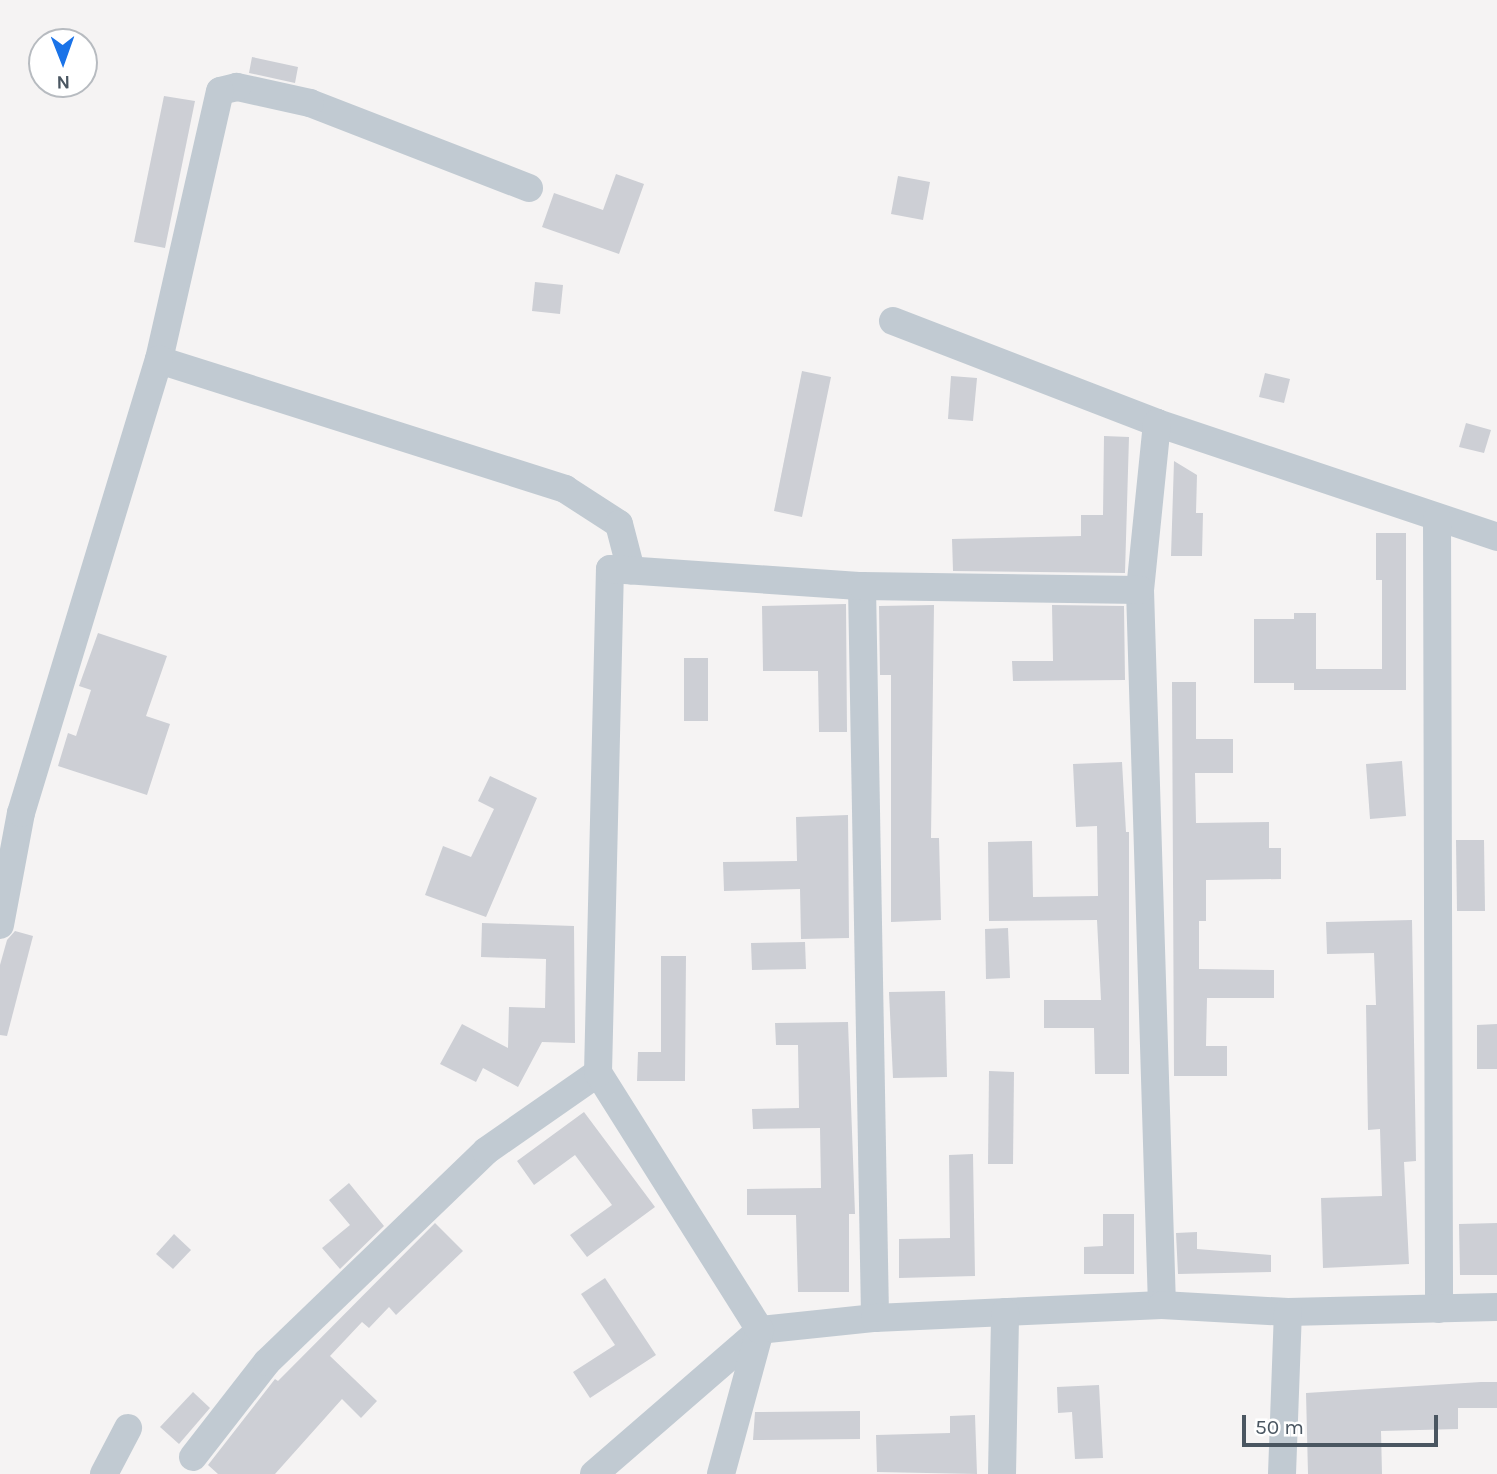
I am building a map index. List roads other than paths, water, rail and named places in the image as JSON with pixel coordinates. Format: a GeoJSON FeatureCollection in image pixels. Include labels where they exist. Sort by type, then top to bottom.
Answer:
{"type":"FeatureCollection","features":[{"type":"Feature","properties":{"kind":"street"},"geometry":{"type":"LineString","coordinates":[[0,925],[21,813],[159,360],[220,91],[237,87],[310,103],[529,188]]}},
{"type":"Feature","properties":{"kind":"street"},"geometry":{"type":"LineString","coordinates":[[893,321],[1157,423],[1497,537]]}},
{"type":"Feature","properties":{"kind":"street"},"geometry":{"type":"LineString","coordinates":[[159,360],[565,489],[619,524],[631,570]]}},
{"type":"Feature","properties":{"kind":"street"},"geometry":{"type":"LineString","coordinates":[[1157,423],[1140,590],[1162,1305]]}},
{"type":"Feature","properties":{"kind":"street"},"geometry":{"type":"LineString","coordinates":[[1437,519],[1438,1310]]}},
{"type":"Feature","properties":{"kind":"street"},"geometry":{"type":"LineString","coordinates":[[721,1474],[760,1330],[598,1073],[610,569],[862,586],[1140,590]]}},
{"type":"Feature","properties":{"kind":"street"},"geometry":{"type":"LineString","coordinates":[[862,586],[875,1318]]}},
{"type":"Feature","properties":{"kind":"street"},"geometry":{"type":"LineString","coordinates":[[193,1457],[267,1362],[486,1152],[598,1073]]}},
{"type":"Feature","properties":{"kind":"street"},"geometry":{"type":"LineString","coordinates":[[594,1474],[760,1330],[875,1318],[1162,1305],[1288,1312],[1497,1307]]}},
{"type":"Feature","properties":{"kind":"street"},"geometry":{"type":"LineString","coordinates":[[1002,1474],[1005,1312]]}},
{"type":"Feature","properties":{"kind":"street"},"geometry":{"type":"LineString","coordinates":[[1282,1474],[1288,1312]]}},
{"type":"Feature","properties":{"kind":"street"},"geometry":{"type":"LineString","coordinates":[[104,1474],[128,1428]]}}]}
